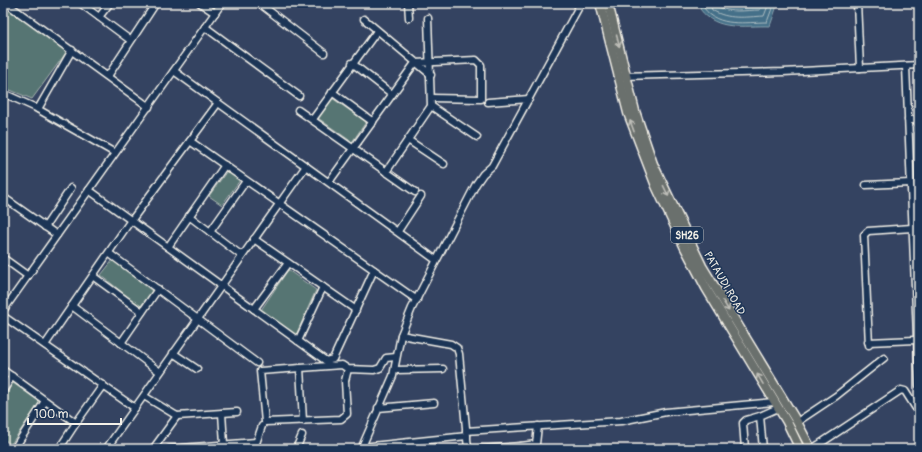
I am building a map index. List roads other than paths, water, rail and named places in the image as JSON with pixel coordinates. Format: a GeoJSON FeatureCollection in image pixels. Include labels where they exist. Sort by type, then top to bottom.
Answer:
{"type":"FeatureCollection","features":[{"type":"Feature","properties":{"kind":"main road","name":"SH26"},"geometry":{"type":"LineString","coordinates":[[600,3],[622,76]]}},
{"type":"Feature","properties":{"kind":"main road","name":"SH26"},"geometry":{"type":"LineString","coordinates":[[608,3],[628,113],[656,186],[685,248],[714,293],[800,449]]}},
{"type":"Feature","properties":{"kind":"main road","name":"PATAUDI ROAD"},"geometry":{"type":"LineString","coordinates":[[714,293],[797,422],[811,449]]}},
{"type":"Feature","properties":{"kind":"street"},"geometry":{"type":"LineString","coordinates":[[6,3],[149,107]]}},
{"type":"Feature","properties":{"kind":"street"},"geometry":{"type":"LineString","coordinates":[[80,3],[130,40]]}},
{"type":"Feature","properties":{"kind":"street"},"geometry":{"type":"LineString","coordinates":[[100,17],[110,3]]}},
{"type":"Feature","properties":{"kind":"street"},"geometry":{"type":"LineString","coordinates":[[108,76],[130,40],[156,3]]}},
{"type":"Feature","properties":{"kind":"street"},"geometry":{"type":"LineString","coordinates":[[200,3],[215,13]]}},
{"type":"Feature","properties":{"kind":"street"},"geometry":{"type":"LineString","coordinates":[[3,311],[222,3]]}},
{"type":"Feature","properties":{"kind":"street"},"geometry":{"type":"LineString","coordinates":[[259,3],[324,53]]}},
{"type":"Feature","properties":{"kind":"street"},"geometry":{"type":"LineString","coordinates":[[408,3],[409,18]]}},
{"type":"Feature","properties":{"kind":"street"},"geometry":{"type":"LineString","coordinates":[[581,3],[492,166],[483,174],[476,184],[436,260],[401,335],[396,357],[395,370],[362,448],[538,426],[621,421],[666,412],[776,405]]}},
{"type":"Feature","properties":{"kind":"street"},"geometry":{"type":"LineString","coordinates":[[857,3],[860,68]]}},
{"type":"Feature","properties":{"kind":"street"},"geometry":{"type":"LineString","coordinates":[[386,172],[431,106],[431,63],[428,18]]}},
{"type":"Feature","properties":{"kind":"street"},"geometry":{"type":"LineString","coordinates":[[364,19],[431,75]]}},
{"type":"Feature","properties":{"kind":"street"},"geometry":{"type":"LineString","coordinates":[[205,27],[299,96]]}},
{"type":"Feature","properties":{"kind":"street"},"geometry":{"type":"LineString","coordinates":[[312,119],[377,31]]}},
{"type":"Feature","properties":{"kind":"street"},"geometry":{"type":"LineString","coordinates":[[38,109],[72,50]]}},
{"type":"Feature","properties":{"kind":"street"},"geometry":{"type":"LineString","coordinates":[[415,63],[476,60],[481,65],[481,99],[432,98]]}},
{"type":"Feature","properties":{"kind":"street"},"geometry":{"type":"LineString","coordinates":[[329,182],[415,63]]}},
{"type":"Feature","properties":{"kind":"street"},"geometry":{"type":"LineString","coordinates":[[352,64],[392,94]]}},
{"type":"Feature","properties":{"kind":"street"},"geometry":{"type":"LineString","coordinates":[[622,76],[919,65]]}},
{"type":"Feature","properties":{"kind":"street"},"geometry":{"type":"LineString","coordinates":[[906,66],[912,228],[916,263],[916,340],[919,385]]}},
{"type":"Feature","properties":{"kind":"street"},"geometry":{"type":"LineString","coordinates":[[174,71],[398,231],[436,260]]}},
{"type":"Feature","properties":{"kind":"street"},"geometry":{"type":"LineString","coordinates":[[332,92],[373,122]]}},
{"type":"Feature","properties":{"kind":"street"},"geometry":{"type":"LineString","coordinates":[[3,93],[38,109],[116,153]]}},
{"type":"Feature","properties":{"kind":"street"},"geometry":{"type":"LineString","coordinates":[[488,102],[529,99]]}},
{"type":"Feature","properties":{"kind":"street"},"geometry":{"type":"LineString","coordinates":[[45,345],[110,254],[130,222],[218,103]]}},
{"type":"Feature","properties":{"kind":"street"},"geometry":{"type":"LineString","coordinates":[[431,106],[477,137]]}},
{"type":"Feature","properties":{"kind":"street"},"geometry":{"type":"LineString","coordinates":[[298,110],[415,192]]}},
{"type":"Feature","properties":{"kind":"street"},"geometry":{"type":"LineString","coordinates":[[908,120],[919,120]]}},
{"type":"Feature","properties":{"kind":"street"},"geometry":{"type":"LineString","coordinates":[[408,140],[444,164]]}},
{"type":"Feature","properties":{"kind":"street"},"geometry":{"type":"LineString","coordinates":[[190,141],[417,300]]}},
{"type":"Feature","properties":{"kind":"street"},"geometry":{"type":"LineString","coordinates":[[168,247],[224,166]]}},
{"type":"Feature","properties":{"kind":"street"},"geometry":{"type":"LineString","coordinates":[[106,449],[306,166]]}},
{"type":"Feature","properties":{"kind":"street"},"geometry":{"type":"LineString","coordinates":[[210,232],[246,181]]}},
{"type":"Feature","properties":{"kind":"street"},"geometry":{"type":"LineString","coordinates":[[866,185],[910,184]]}},
{"type":"Feature","properties":{"kind":"street"},"geometry":{"type":"LineString","coordinates":[[45,227],[71,188]]}},
{"type":"Feature","properties":{"kind":"street"},"geometry":{"type":"LineString","coordinates":[[89,190],[130,222],[168,247],[326,361],[331,361],[333,359],[374,270]]}},
{"type":"Feature","properties":{"kind":"street"},"geometry":{"type":"LineString","coordinates":[[398,231],[421,196]]}},
{"type":"Feature","properties":{"kind":"street"},"geometry":{"type":"LineString","coordinates":[[3,197],[57,235]]}},
{"type":"Feature","properties":{"kind":"street"},"geometry":{"type":"LineString","coordinates":[[189,216],[242,256]]}},
{"type":"Feature","properties":{"kind":"street"},"geometry":{"type":"LineString","coordinates":[[912,228],[868,231],[864,235],[868,343],[916,340]]}},
{"type":"Feature","properties":{"kind":"street"},"geometry":{"type":"LineString","coordinates":[[254,239],[356,310]]}},
{"type":"Feature","properties":{"kind":"street"},"geometry":{"type":"LineString","coordinates":[[110,254],[258,364]]}},
{"type":"Feature","properties":{"kind":"street"},"geometry":{"type":"LineString","coordinates":[[3,258],[28,276]]}},
{"type":"Feature","properties":{"kind":"street"},"geometry":{"type":"LineString","coordinates":[[254,309],[288,263]]}},
{"type":"Feature","properties":{"kind":"street"},"geometry":{"type":"LineString","coordinates":[[94,276],[142,312]]}},
{"type":"Feature","properties":{"kind":"street"},"geometry":{"type":"LineString","coordinates":[[298,341],[323,288]]}},
{"type":"Feature","properties":{"kind":"street"},"geometry":{"type":"LineString","coordinates":[[121,342],[158,289]]}},
{"type":"Feature","properties":{"kind":"street"},"geometry":{"type":"LineString","coordinates":[[72,306],[160,372]]}},
{"type":"Feature","properties":{"kind":"street"},"geometry":{"type":"LineString","coordinates":[[3,316],[135,408]]}},
{"type":"Feature","properties":{"kind":"street"},"geometry":{"type":"LineString","coordinates":[[401,335],[451,344],[457,348],[459,354],[468,449]]}},
{"type":"Feature","properties":{"kind":"street"},"geometry":{"type":"LineString","coordinates":[[173,353],[197,369]]}},
{"type":"Feature","properties":{"kind":"street"},"geometry":{"type":"LineString","coordinates":[[348,369],[345,374],[347,414],[341,419],[265,422],[260,371],[342,365],[348,369],[374,370],[380,368],[386,358],[396,357]]}},
{"type":"Feature","properties":{"kind":"street"},"geometry":{"type":"LineString","coordinates":[[797,422],[836,396],[884,358]]}},
{"type":"Feature","properties":{"kind":"street"},"geometry":{"type":"LineString","coordinates":[[300,368],[303,421]]}},
{"type":"Feature","properties":{"kind":"street"},"geometry":{"type":"LineString","coordinates":[[395,370],[443,369]]}},
{"type":"Feature","properties":{"kind":"street"},"geometry":{"type":"LineString","coordinates":[[3,370],[76,423]]}},
{"type":"Feature","properties":{"kind":"street"},"geometry":{"type":"LineString","coordinates":[[3,391],[12,376]]}},
{"type":"Feature","properties":{"kind":"street"},"geometry":{"type":"LineString","coordinates":[[59,449],[103,386]]}},
{"type":"Feature","properties":{"kind":"street"},"geometry":{"type":"LineString","coordinates":[[811,449],[901,390],[904,391],[917,410]]}},
{"type":"Feature","properties":{"kind":"street"},"geometry":{"type":"LineString","coordinates":[[144,396],[177,416],[237,412]]}},
{"type":"Feature","properties":{"kind":"street"},"geometry":{"type":"LineString","coordinates":[[14,449],[45,401]]}},
{"type":"Feature","properties":{"kind":"street"},"geometry":{"type":"LineString","coordinates":[[378,408],[434,403]]}},
{"type":"Feature","properties":{"kind":"street"},"geometry":{"type":"LineString","coordinates":[[745,449],[743,423],[746,420],[760,416],[776,405]]}},
{"type":"Feature","properties":{"kind":"street"},"geometry":{"type":"LineString","coordinates":[[222,413],[224,444]]}},
{"type":"Feature","properties":{"kind":"street"},"geometry":{"type":"LineString","coordinates":[[153,449],[177,416]]}},
{"type":"Feature","properties":{"kind":"street"},"geometry":{"type":"LineString","coordinates":[[760,416],[763,449]]}},
{"type":"Feature","properties":{"kind":"street"},"geometry":{"type":"LineString","coordinates":[[254,449],[262,426]]}},
{"type":"Feature","properties":{"kind":"street"},"geometry":{"type":"LineString","coordinates":[[481,449],[522,447],[536,444],[538,426]]}},
{"type":"Feature","properties":{"kind":"street"},"geometry":{"type":"LineString","coordinates":[[296,449],[302,435]]}},
{"type":"Feature","properties":{"kind":"street"},"geometry":{"type":"LineString","coordinates":[[169,449],[256,442]]}},
{"type":"Feature","properties":{"kind":"water"},"geometry":{"type":"Polygon","coordinates":[[[701,3],[778,3],[770,26],[732,26],[714,21],[707,16],[700,9],[701,3]]]}}]}
